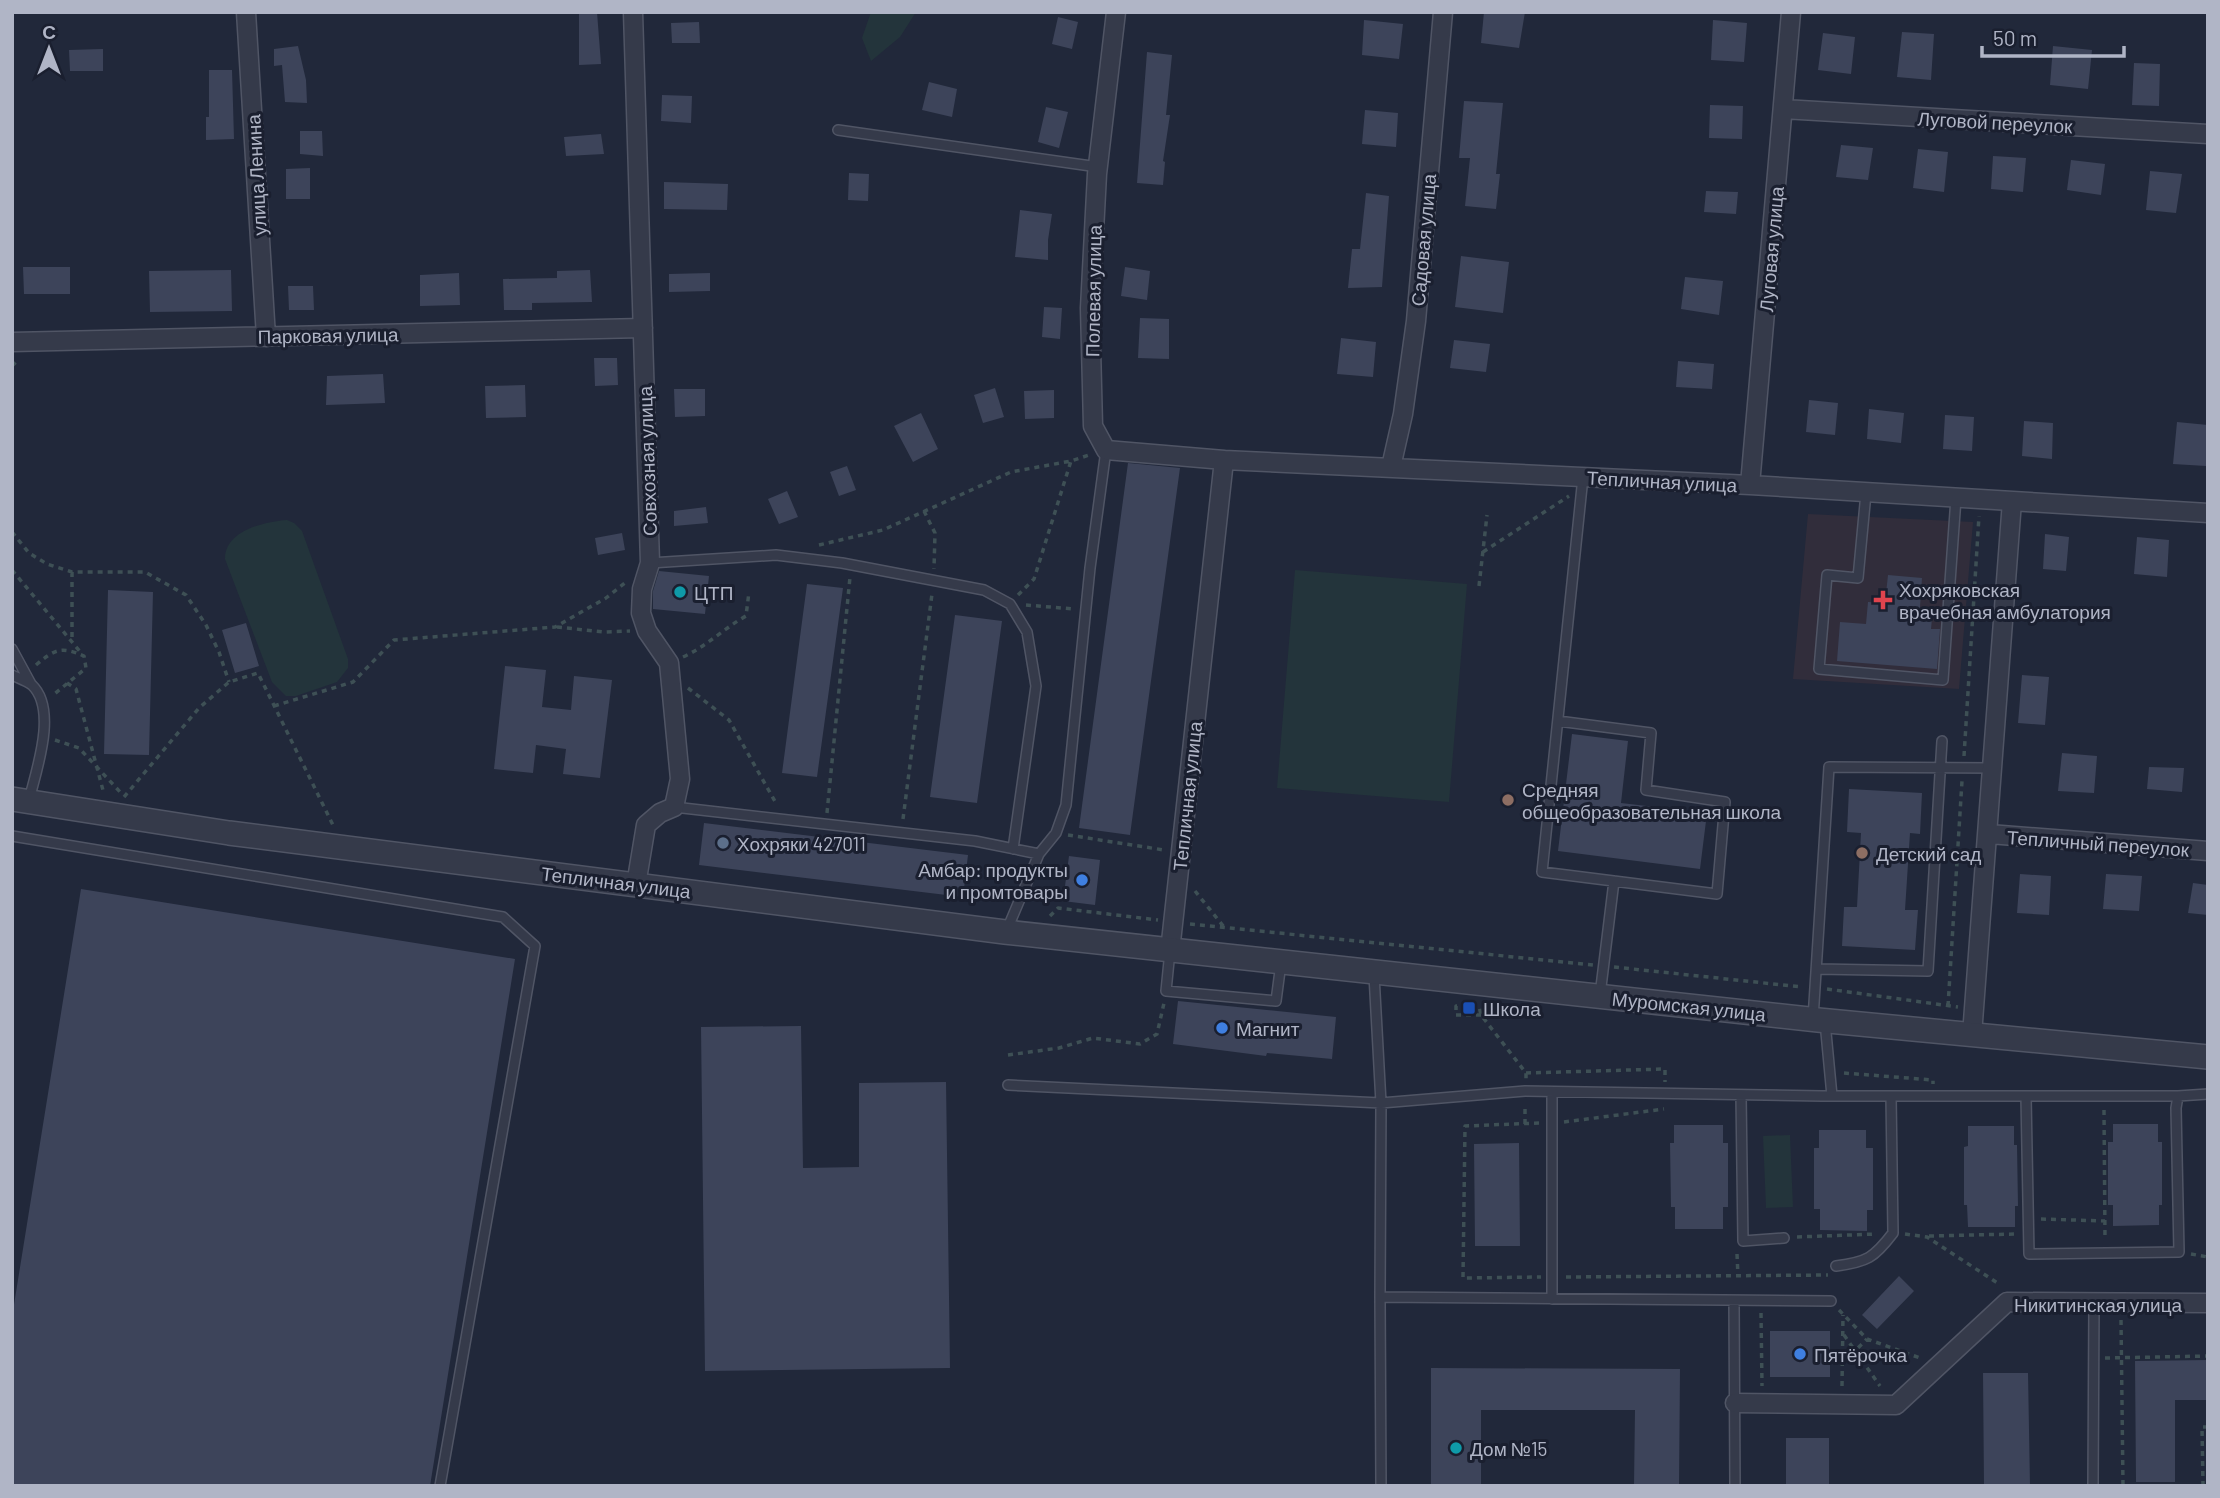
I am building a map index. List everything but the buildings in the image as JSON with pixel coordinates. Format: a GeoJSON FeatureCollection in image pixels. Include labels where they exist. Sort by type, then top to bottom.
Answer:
{"type":"FeatureCollection","features":[{"type":"Feature","properties":{"kind":"street","name":"улица Ленина"},"geometry":{"type":"LineString","coordinates":[[246,12],[266,337]]}},
{"type":"Feature","properties":{"kind":"street","name":"Совхозная улица"},"geometry":{"type":"LineString","coordinates":[[633,12],[650,563],[642,589],[641,612],[647,631],[669,669],[680,779],[674,807]]}},
{"type":"Feature","properties":{"kind":"street","name":"Полевая улица"},"geometry":{"type":"LineString","coordinates":[[1106,450],[1093,426],[1090,308],[1098,167],[1115,12]]}},
{"type":"Feature","properties":{"kind":"street","name":"Садовая улица"},"geometry":{"type":"LineString","coordinates":[[1391,467],[1403,414],[1416,321],[1443,12]]}},
{"type":"Feature","properties":{"kind":"street","name":"Луговая улица"},"geometry":{"type":"LineString","coordinates":[[1750,485],[1791,12]]}},
{"type":"Feature","properties":{"kind":"street","name":"Луговой переулок"},"geometry":{"type":"LineString","coordinates":[[1783,109],[2208,134]]}},
{"type":"Feature","properties":{"kind":"street","name":"Парковая улица"},"geometry":{"type":"LineString","coordinates":[[12,342],[643,328]]}},
{"type":"Feature","properties":{"kind":"street"},"geometry":{"type":"LineString","coordinates":[[1106,450],[1224,460]]}},
{"type":"Feature","properties":{"kind":"street","name":"Тепличная улица"},"geometry":{"type":"LineString","coordinates":[[20,801],[107,806],[229,833],[1170,951],[1224,460],[1391,467],[1583,482],[1750,485],[1866,493],[1956,505],[2012,501],[2208,513]]}},
{"type":"Feature","properties":{"kind":"street"},"geometry":{"type":"LineString","coordinates":[[1972,1035],[2012,501]]}},
{"type":"Feature","properties":{"kind":"street"},"geometry":{"type":"LineString","coordinates":[[636,885],[646,825],[660,813],[674,807]]}},
{"type":"Feature","properties":{"kind":"street","name":"Тепличный переулок"},"geometry":{"type":"LineString","coordinates":[[1989,834],[2208,851]]}},
{"type":"Feature","properties":{"kind":"street","name":"Муромская улица"},"geometry":{"type":"LineString","coordinates":[[1170,951],[1819,1020],[2208,1057]]}},
{"type":"Feature","properties":{"kind":"street","name":"Никитинская улица"},"geometry":{"type":"LineString","coordinates":[[1735,1403],[1896,1405],[2007,1303],[2208,1303]]}},
{"type":"Feature","properties":{"kind":"lane"},"geometry":{"type":"LineString","coordinates":[[838,130],[1098,167]]}},
{"type":"Feature","properties":{"kind":"lane"},"geometry":{"type":"LineString","coordinates":[[1005,932],[1040,854],[1056,833],[1066,805],[1106,450]]}},
{"type":"Feature","properties":{"kind":"lane"},"geometry":{"type":"LineString","coordinates":[[1558,721],[1651,733],[1646,790],[1725,802],[1717,894],[1542,872],[1583,482]]}},
{"type":"Feature","properties":{"kind":"lane"},"geometry":{"type":"LineString","coordinates":[[1866,493],[1858,578],[1827,575],[1819,669],[1943,680],[1956,505]]}},
{"type":"Feature","properties":{"kind":"lane"},"geometry":{"type":"LineString","coordinates":[[650,563],[776,555],[851,565],[984,590],[1010,604],[1027,632],[1036,686],[1013,849]]}},
{"type":"Feature","properties":{"kind":"lane"},"geometry":{"type":"LineString","coordinates":[[12,649],[42,704],[44,736],[20,801]]}},
{"type":"Feature","properties":{"kind":"lane"},"geometry":{"type":"LineString","coordinates":[[12,675],[32,685]]}},
{"type":"Feature","properties":{"kind":"lane"},"geometry":{"type":"LineString","coordinates":[[1818,969],[1928,971],[1942,741]]}},
{"type":"Feature","properties":{"kind":"lane"},"geometry":{"type":"LineString","coordinates":[[1832,1096],[1816,988],[1829,767],[1993,768]]}},
{"type":"Feature","properties":{"kind":"lane"},"geometry":{"type":"LineString","coordinates":[[674,807],[975,841],[1040,854]]}},
{"type":"Feature","properties":{"kind":"lane"},"geometry":{"type":"LineString","coordinates":[[12,836],[503,917],[535,946],[440,1486]]}},
{"type":"Feature","properties":{"kind":"lane"},"geometry":{"type":"LineString","coordinates":[[1600,997],[1614,881]]}},
{"type":"Feature","properties":{"kind":"lane"},"geometry":{"type":"LineString","coordinates":[[1170,951],[1166,991],[1276,1001],[1281,963]]}},
{"type":"Feature","properties":{"kind":"lane"},"geometry":{"type":"LineString","coordinates":[[1374,973],[1381,1103],[1381,1486]]}},
{"type":"Feature","properties":{"kind":"lane"},"geometry":{"type":"LineString","coordinates":[[1008,1085],[1381,1103],[1525,1091],[1741,1096],[2026,1097],[2208,1094]]}},
{"type":"Feature","properties":{"kind":"lane"},"geometry":{"type":"LineString","coordinates":[[1552,1092],[1552,1299]]}},
{"type":"Feature","properties":{"kind":"lane"},"geometry":{"type":"LineString","coordinates":[[1741,1096],[1743,1241],[1784,1238]]}},
{"type":"Feature","properties":{"kind":"lane"},"geometry":{"type":"LineString","coordinates":[[1836,1266],[1863,1263],[1883,1247],[1893,1233],[1891,1096]]}},
{"type":"Feature","properties":{"kind":"lane"},"geometry":{"type":"LineString","coordinates":[[2026,1097],[2029,1255],[2179,1252],[2178,1096]]}},
{"type":"Feature","properties":{"kind":"lane"},"geometry":{"type":"LineString","coordinates":[[1380,1297],[1831,1301]]}},
{"type":"Feature","properties":{"kind":"lane"},"geometry":{"type":"LineString","coordinates":[[1734,1301],[1735,1486]]}},
{"type":"Feature","properties":{"kind":"lane"},"geometry":{"type":"LineString","coordinates":[[2093,1486],[2094,1304]]}},
{"type":"Feature","properties":{"kind":"path"},"geometry":{"type":"LineString","coordinates":[[816,546],[883,530],[1011,472],[1071,461],[1106,450]]}},
{"type":"Feature","properties":{"kind":"path"},"geometry":{"type":"LineString","coordinates":[[1010,604],[1034,579],[1071,461]]}},
{"type":"Feature","properties":{"kind":"path"},"geometry":{"type":"LineString","coordinates":[[1483,552],[1583,482]]}},
{"type":"Feature","properties":{"kind":"path"},"geometry":{"type":"LineString","coordinates":[[1948,1006],[1979,514],[1956,505]]}},
{"type":"Feature","properties":{"kind":"path"},"geometry":{"type":"LineString","coordinates":[[901,832],[934,580],[934,533],[924,511]]}},
{"type":"Feature","properties":{"kind":"path"},"geometry":{"type":"LineString","coordinates":[[1479,586],[1487,515]]}},
{"type":"Feature","properties":{"kind":"path"},"geometry":{"type":"LineString","coordinates":[[12,532],[29,553],[47,564],[72,572],[145,572],[186,596],[206,625],[229,682]]}},
{"type":"Feature","properties":{"kind":"path"},"geometry":{"type":"LineString","coordinates":[[555,627],[606,598],[650,563]]}},
{"type":"Feature","properties":{"kind":"path"},"geometry":{"type":"LineString","coordinates":[[826,825],[851,565]]}},
{"type":"Feature","properties":{"kind":"path"},"geometry":{"type":"LineString","coordinates":[[12,570],[84,656],[86,668],[42,704]]}},
{"type":"Feature","properties":{"kind":"path"},"geometry":{"type":"LineString","coordinates":[[72,572],[72,642]]}},
{"type":"Feature","properties":{"kind":"path"},"geometry":{"type":"LineString","coordinates":[[749,592],[746,616],[724,628],[704,647],[669,669],[729,720],[784,820]]}},
{"type":"Feature","properties":{"kind":"path"},"geometry":{"type":"LineString","coordinates":[[1010,604],[1086,609]]}},
{"type":"Feature","properties":{"kind":"path"},"geometry":{"type":"LineString","coordinates":[[274,706],[353,682],[394,640],[555,627],[604,632],[647,631]]}},
{"type":"Feature","properties":{"kind":"path"},"geometry":{"type":"LineString","coordinates":[[26,674],[52,651],[68,649],[84,656]]}},
{"type":"Feature","properties":{"kind":"path"},"geometry":{"type":"LineString","coordinates":[[67,683],[76,689],[107,806],[124,797],[199,708],[229,682],[258,673],[334,826]]}},
{"type":"Feature","properties":{"kind":"path"},"geometry":{"type":"LineString","coordinates":[[44,736],[79,748],[124,797]]}},
{"type":"Feature","properties":{"kind":"path"},"geometry":{"type":"LineString","coordinates":[[1056,833],[1181,852]]}},
{"type":"Feature","properties":{"kind":"path"},"geometry":{"type":"LineString","coordinates":[[1178,872],[1224,927]]}},
{"type":"Feature","properties":{"kind":"path"},"geometry":{"type":"LineString","coordinates":[[1048,917],[1058,908],[1816,988],[1974,1010]]}},
{"type":"Feature","properties":{"kind":"path"},"geometry":{"type":"LineString","coordinates":[[1007,1055],[1059,1048],[1093,1038],[1140,1044],[1157,1034],[1166,991]]}},
{"type":"Feature","properties":{"kind":"path"},"geometry":{"type":"LineString","coordinates":[[1481,1015],[1456,1015],[1456,1006],[1479,1006],[1481,1015],[1526,1073],[1525,1124]]}},
{"type":"Feature","properties":{"kind":"path"},"geometry":{"type":"LineString","coordinates":[[1526,1073],[1665,1069],[1664,1109],[1589,1120],[1465,1126],[1463,1278],[1836,1274],[1836,1266]]}},
{"type":"Feature","properties":{"kind":"path"},"geometry":{"type":"LineString","coordinates":[[1840,1073],[1933,1080],[1931,1096]]}},
{"type":"Feature","properties":{"kind":"path"},"geometry":{"type":"LineString","coordinates":[[2104,1108],[2105,1253]]}},
{"type":"Feature","properties":{"kind":"path"},"geometry":{"type":"LineString","coordinates":[[2028,1219],[2105,1221]]}},
{"type":"Feature","properties":{"kind":"path"},"geometry":{"type":"LineString","coordinates":[[1927,1237],[2028,1233]]}},
{"type":"Feature","properties":{"kind":"path"},"geometry":{"type":"LineString","coordinates":[[1761,1276],[1763,1404]]}},
{"type":"Feature","properties":{"kind":"path"},"geometry":{"type":"LineString","coordinates":[[1831,1301],[1867,1339],[1920,1358]]}},
{"type":"Feature","properties":{"kind":"path"},"geometry":{"type":"LineString","coordinates":[[2121,1303],[2123,1486]]}},
{"type":"Feature","properties":{"kind":"path"},"geometry":{"type":"LineString","coordinates":[[1842,1391],[1843,1315]]}},
{"type":"Feature","properties":{"kind":"path"},"geometry":{"type":"LineString","coordinates":[[1843,1333],[1884,1391]]}},
{"type":"Feature","properties":{"kind":"path"},"geometry":{"type":"LineString","coordinates":[[1843,1364],[1867,1339]]}},
{"type":"Feature","properties":{"kind":"path"},"geometry":{"type":"LineString","coordinates":[[2094,1358],[2208,1356]]}},
{"type":"Feature","properties":{"kind":"path"},"geometry":{"type":"LineString","coordinates":[[2203,1486],[2202,1427],[2208,1427]]}},
{"type":"Feature","properties":{"kind":"shaded area"},"geometry":{"type":"Polygon","coordinates":[[[871,12],[916,12],[900,37],[871,61],[862,38],[871,12]]]}},
{"type":"Feature","properties":{"kind":"shaded area","name":"Хохряковская врачебная амбулатория"},"geometry":{"type":"Polygon","coordinates":[[[1808,514],[1973,522],[1959,689],[1793,679],[1808,514]]]}},
{"type":"Feature","properties":{"kind":"shaded area"},"geometry":{"type":"Polygon","coordinates":[[[287,520],[302,531],[348,659],[348,668],[337,682],[296,696],[286,696],[272,682],[225,559],[231,541],[238,535],[257,526],[287,520]]]}},
{"type":"Feature","properties":{"kind":"shaded area"},"geometry":{"type":"Polygon","coordinates":[[[1295,570],[1467,584],[1449,802],[1277,788],[1295,570]]]}},
{"type":"Feature","properties":{"kind":"shaded area"},"geometry":{"type":"Polygon","coordinates":[[[1790,1135],[1793,1207],[1766,1208],[1763,1136],[1790,1135]]]}},
{"type":"Feature","properties":{"kind":"place","name":"ЦТП"},"geometry":{"type":"Point","coordinates":[680,592]}},
{"type":"Feature","properties":{"kind":"place","name":"Хохряковская врачебная амбулатория"},"geometry":{"type":"Point","coordinates":[1883,600]}},
{"type":"Feature","properties":{"kind":"place","name":"Средняя общеобразовательная школа"},"geometry":{"type":"Point","coordinates":[1508,800]}},
{"type":"Feature","properties":{"kind":"place","name":"Хохряки 427011"},"geometry":{"type":"Point","coordinates":[723,843]}},
{"type":"Feature","properties":{"kind":"place","name":"Детский сад"},"geometry":{"type":"Point","coordinates":[1862,853]}},
{"type":"Feature","properties":{"kind":"place","name":"Амбар: продукты и промтовары"},"geometry":{"type":"Point","coordinates":[1082,880]}},
{"type":"Feature","properties":{"kind":"place","name":"Школа"},"geometry":{"type":"Point","coordinates":[1469,1008]}},
{"type":"Feature","properties":{"kind":"place","name":"Магнит"},"geometry":{"type":"Point","coordinates":[1222,1028]}},
{"type":"Feature","properties":{"kind":"place","name":"Пятёрочка"},"geometry":{"type":"Point","coordinates":[1800,1354]}},
{"type":"Feature","properties":{"kind":"place","name":"Дом №15"},"geometry":{"type":"Point","coordinates":[1456,1448]}}]}
